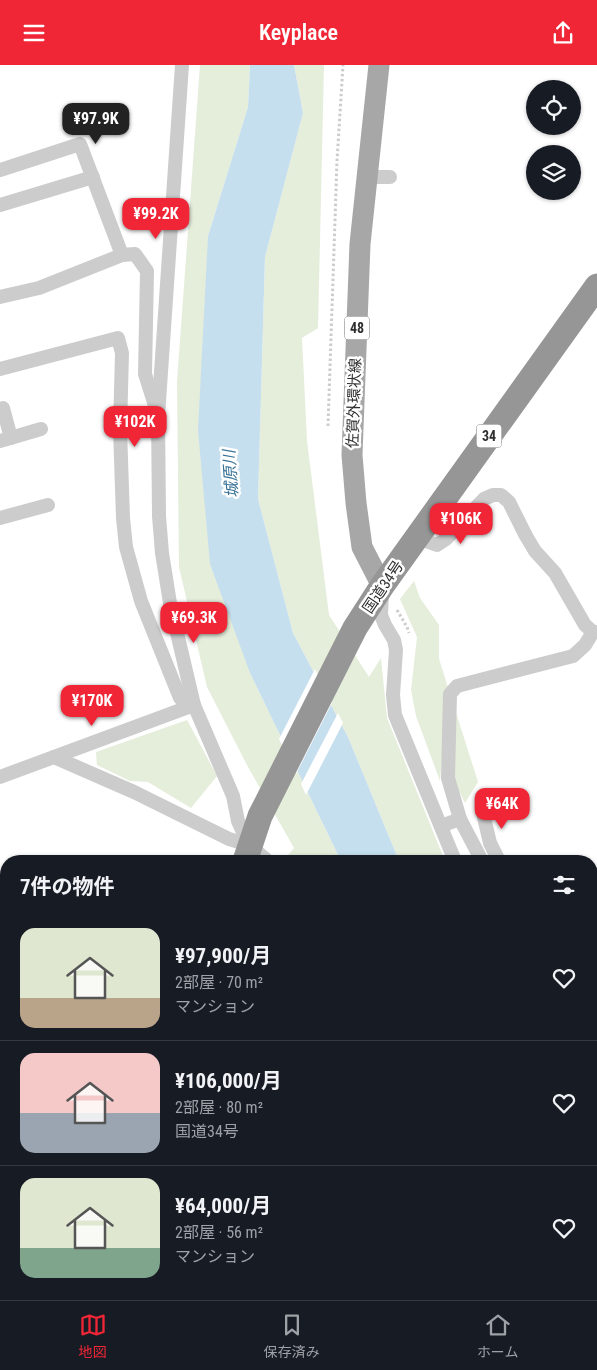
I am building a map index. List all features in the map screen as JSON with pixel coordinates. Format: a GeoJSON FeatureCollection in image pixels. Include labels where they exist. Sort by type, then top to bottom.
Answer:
{"type":"FeatureCollection","features":[{"type":"Feature","properties":{"kind":"highway","name":"国道34号"},"geometry":{"type":"LineString","coordinates":[[247,853],[260,816],[356,628],[388,595],[417,537],[597,287]]}},
{"type":"Feature","properties":{"kind":"main road","name":"佐賀外環状線"},"geometry":{"type":"LineString","coordinates":[[379,65],[360,244],[352,455],[362,547],[388,595]]}},
{"type":"Feature","properties":{"kind":"street"},"geometry":{"type":"LineString","coordinates":[[182,65],[158,416],[159,516],[162,553],[170,603],[194,705],[233,796],[247,853]]}},
{"type":"Feature","properties":{"kind":"street"},"geometry":{"type":"LineString","coordinates":[[0,170],[80,144],[122,255]]}},
{"type":"Feature","properties":{"kind":"street"},"geometry":{"type":"LineString","coordinates":[[0,190],[2,204],[93,177]]}},
{"type":"Feature","properties":{"kind":"street"},"geometry":{"type":"LineString","coordinates":[[367,177],[390,177]]}},
{"type":"Feature","properties":{"kind":"street"},"geometry":{"type":"LineString","coordinates":[[0,297],[39,289],[122,255],[135,254],[147,271],[145,374],[158,416]]}},
{"type":"Feature","properties":{"kind":"street"},"geometry":{"type":"LineString","coordinates":[[0,369],[118,337],[122,353],[120,429],[123,518],[126,547],[141,601],[180,698],[194,705]]}},
{"type":"Feature","properties":{"kind":"street"},"geometry":{"type":"LineString","coordinates":[[3,408],[5,439],[41,429]]}},
{"type":"Feature","properties":{"kind":"street"},"geometry":{"type":"LineString","coordinates":[[417,537],[438,545],[484,499],[493,495],[502,495],[509,502],[535,551],[555,573],[585,625],[595,632],[573,656],[457,686],[450,694],[448,777],[460,819],[479,855]]}},
{"type":"Feature","properties":{"kind":"street"},"geometry":{"type":"LineString","coordinates":[[0,518],[48,505]]}},
{"type":"Feature","properties":{"kind":"street"},"geometry":{"type":"LineString","coordinates":[[388,595],[381,615],[394,640],[396,650],[393,695],[394,715],[453,855]]}},
{"type":"Feature","properties":{"kind":"street"},"geometry":{"type":"LineString","coordinates":[[0,777],[194,705]]}},
{"type":"Feature","properties":{"kind":"street"},"geometry":{"type":"LineString","coordinates":[[54,757],[134,792],[229,839],[247,853]]}},
{"type":"Feature","properties":{"kind":"street"},"geometry":{"type":"LineString","coordinates":[[489,798],[482,809],[490,843],[496,855]]}},
{"type":"Feature","properties":{"kind":"street"},"geometry":{"type":"LineString","coordinates":[[442,826],[460,819]]}},
{"type":"Feature","properties":{"kind":"path"},"geometry":{"type":"LineString","coordinates":[[328,426],[337,161],[343,65]]}},
{"type":"Feature","properties":{"kind":"path"},"geometry":{"type":"LineString","coordinates":[[388,595],[407,627],[411,640]]}},
{"type":"Feature","properties":{"kind":"green space"},"geometry":{"type":"Polygon","coordinates":[[[200,65],[250,65],[248,107],[208,236],[250,673],[338,855],[288,855],[294,848],[248,767],[207,687],[179,567],[177,382],[200,65]]]}},
{"type":"Feature","properties":{"kind":"green space"},"geometry":{"type":"Polygon","coordinates":[[[294,65],[324,65],[318,328],[302,338],[307,441],[329,615],[369,677],[381,658],[387,718],[443,855],[397,855],[348,737],[293,633],[258,499],[265,257],[303,113],[294,65]]]}},
{"type":"Feature","properties":{"kind":"green space"},"geometry":{"type":"Polygon","coordinates":[[[414,581],[420,598],[439,625],[439,659],[478,782],[465,803],[442,757],[440,781],[416,716],[411,690],[417,637],[400,599],[414,581]]]}},
{"type":"Feature","properties":{"kind":"green space"},"geometry":{"type":"Polygon","coordinates":[[[187,720],[217,776],[191,808],[148,782],[130,781],[97,765],[96,752],[187,720]]]}},
{"type":"Feature","properties":{"kind":"water","name":"城原川"},"geometry":{"type":"Polygon","coordinates":[[[250,65],[294,65],[303,113],[265,257],[258,499],[293,633],[348,737],[397,855],[338,855],[250,673],[210,564],[198,430],[208,236],[248,107],[250,65]]]}},
{"type":"Feature","properties":{"kind":"pier"},"geometry":{"type":"Polygon","coordinates":[[[315,669],[332,703],[296,774],[279,739],[315,669]]]}},
{"type":"Feature","properties":{"kind":"pier"},"geometry":{"type":"Polygon","coordinates":[[[338,713],[343,723],[306,795],[301,784],[338,713]]]}}]}
